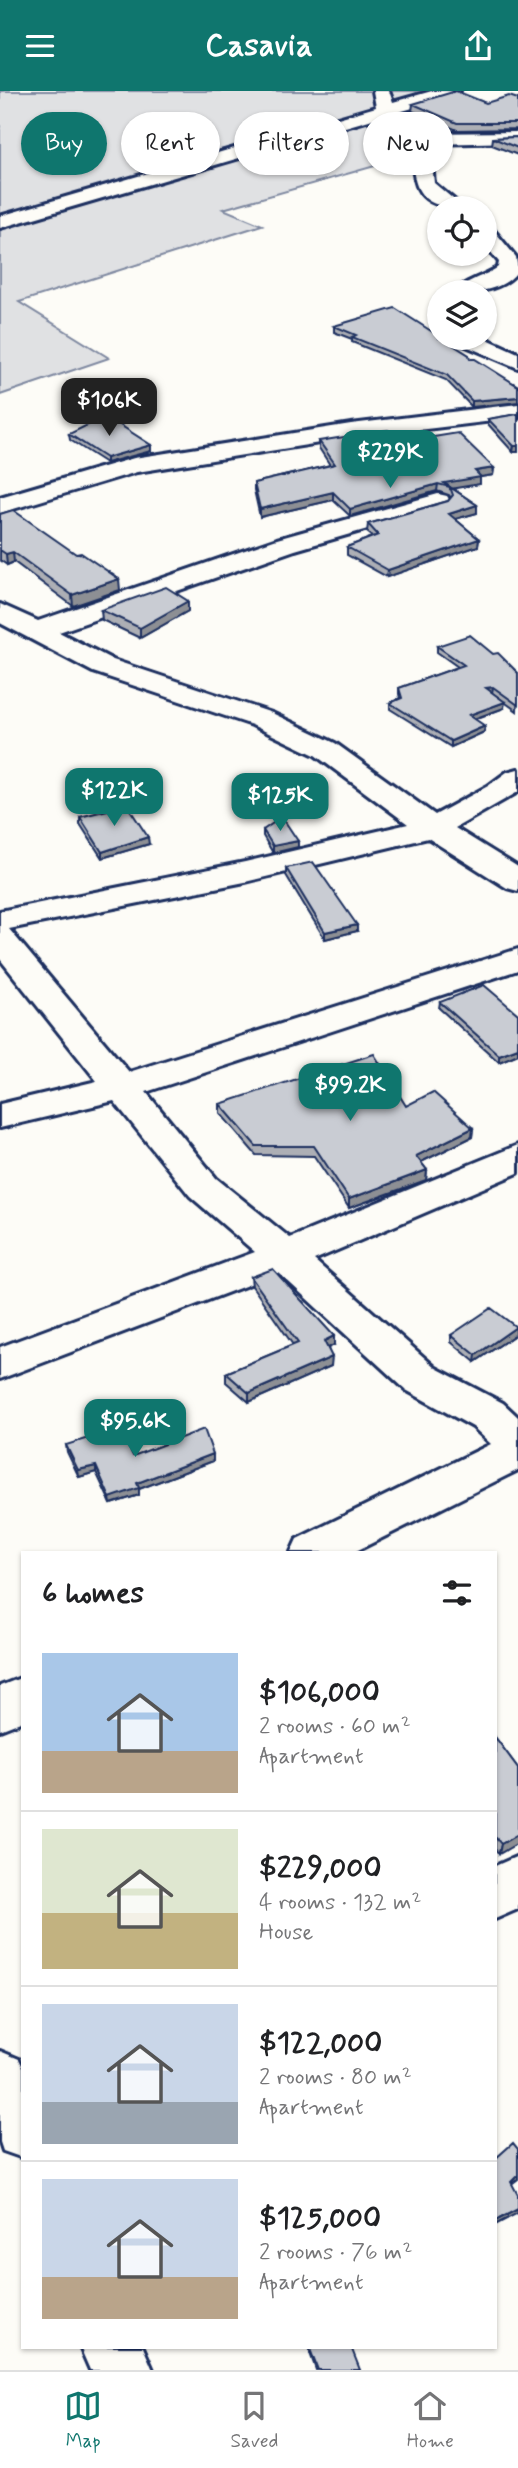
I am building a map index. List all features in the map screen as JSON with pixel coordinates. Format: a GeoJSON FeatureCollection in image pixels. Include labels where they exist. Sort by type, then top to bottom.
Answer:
{"type":"FeatureCollection","features":[{"type":"Feature","properties":{"kind":"street"},"geometry":{"type":"LineString","coordinates":[[380,91],[388,112]]}},
{"type":"Feature","properties":{"kind":"street"},"geometry":{"type":"LineString","coordinates":[[0,222],[451,91]]}},
{"type":"Feature","properties":{"kind":"street"},"geometry":{"type":"LineString","coordinates":[[453,139],[518,138]]}},
{"type":"Feature","properties":{"kind":"street"},"geometry":{"type":"LineString","coordinates":[[423,175],[424,183],[434,196]]}},
{"type":"Feature","properties":{"kind":"street"},"geometry":{"type":"LineString","coordinates":[[493,280],[508,270],[509,261],[497,238]]}},
{"type":"Feature","properties":{"kind":"street"},"geometry":{"type":"LineString","coordinates":[[494,350],[518,361]]}},
{"type":"Feature","properties":{"kind":"street"},"geometry":{"type":"LineString","coordinates":[[0,505],[134,464],[518,411]]}},
{"type":"Feature","properties":{"kind":"street"},"geometry":{"type":"LineString","coordinates":[[36,631],[239,558],[380,515],[438,501]]}},
{"type":"Feature","properties":{"kind":"street"},"geometry":{"type":"LineString","coordinates":[[3,617],[103,666],[262,719],[325,749],[433,828],[518,881]]}},
{"type":"Feature","properties":{"kind":"street"},"geometry":{"type":"LineString","coordinates":[[0,921],[245,872],[433,828],[499,792],[518,778]]}},
{"type":"Feature","properties":{"kind":"street"},"geometry":{"type":"LineString","coordinates":[[0,937],[203,1187],[285,1256],[421,1379],[488,1415],[518,1443]]}},
{"type":"Feature","properties":{"kind":"street"},"geometry":{"type":"LineString","coordinates":[[0,1117],[122,1087],[518,959]]}},
{"type":"Feature","properties":{"kind":"street"},"geometry":{"type":"LineString","coordinates":[[0,1363],[285,1256],[518,1158]]}},
{"type":"Feature","properties":{"kind":"street"},"geometry":{"type":"LineString","coordinates":[[315,1551],[518,1450]]}},
{"type":"Feature","properties":{"kind":"street"},"geometry":{"type":"LineString","coordinates":[[0,1709],[21,1699]]}},
{"type":"Feature","properties":{"kind":"street"},"geometry":{"type":"LineString","coordinates":[[497,1894],[518,1880]]}},
{"type":"Feature","properties":{"kind":"street"},"geometry":{"type":"LineString","coordinates":[[111,2349],[122,2370]]}},
{"type":"Feature","properties":{"kind":"shaded area"},"geometry":{"type":"Polygon","coordinates":[[[0,91],[431,91],[419,96],[453,112],[363,112],[363,169],[349,173],[349,112],[234,112],[234,175],[343,175],[223,209],[262,225],[19,302],[109,358],[0,395],[0,91]]]}},
{"type":"Feature","properties":{"kind":"shaded area"},"geometry":{"type":"Polygon","coordinates":[[[453,112],[495,132],[453,144],[453,112]]]}},
{"type":"Feature","properties":{"kind":"building"},"geometry":{"type":"Polygon","coordinates":[[[456,91],[486,103],[509,96],[518,99],[518,123],[457,123],[453,121],[453,112],[432,112],[413,104],[456,91]]]}},
{"type":"Feature","properties":{"kind":"building"},"geometry":{"type":"Polygon","coordinates":[[[518,137],[518,148],[493,138],[518,137]]]}},
{"type":"Feature","properties":{"kind":"building"},"geometry":{"type":"Polygon","coordinates":[[[395,308],[427,328],[427,350],[461,350],[469,355],[470,359],[475,359],[518,386],[518,397],[472,401],[447,375],[352,337],[356,335],[334,326],[395,308]]]}},
{"type":"Feature","properties":{"kind":"building"},"geometry":{"type":"Polygon","coordinates":[[[518,414],[518,446],[514,446],[488,419],[518,414]]]}},
{"type":"Feature","properties":{"kind":"building"},"geometry":{"type":"Polygon","coordinates":[[[106,416],[151,445],[106,458],[69,434],[106,416]]]}},
{"type":"Feature","properties":{"kind":"building"},"geometry":{"type":"Polygon","coordinates":[[[388,430],[403,442],[458,433],[494,468],[475,471],[481,477],[444,483],[450,487],[438,484],[350,509],[333,492],[260,509],[254,483],[335,464],[319,441],[388,430]]]}},
{"type":"Feature","properties":{"kind":"building"},"geometry":{"type":"Polygon","coordinates":[[[450,487],[477,505],[449,514],[479,539],[388,570],[347,547],[378,535],[368,524],[448,501],[453,495],[450,487]]]}},
{"type":"Feature","properties":{"kind":"building"},"geometry":{"type":"Polygon","coordinates":[[[13,510],[76,554],[81,553],[119,579],[72,595],[13,552],[6,554],[0,550],[0,514],[13,510]]]}},
{"type":"Feature","properties":{"kind":"building"},"geometry":{"type":"Polygon","coordinates":[[[166,587],[188,601],[140,628],[101,610],[166,587]]]}},
{"type":"Feature","properties":{"kind":"building"},"geometry":{"type":"Polygon","coordinates":[[[470,635],[493,654],[498,653],[518,673],[518,705],[493,687],[486,688],[505,702],[469,715],[485,726],[451,741],[390,703],[402,698],[399,688],[464,665],[437,646],[470,635]]]}},
{"type":"Feature","properties":{"kind":"building"},"geometry":{"type":"Polygon","coordinates":[[[127,805],[148,837],[102,852],[80,817],[127,805]]]}},
{"type":"Feature","properties":{"kind":"building"},"geometry":{"type":"Polygon","coordinates":[[[282,817],[298,841],[273,846],[263,830],[282,817]]]}},
{"type":"Feature","properties":{"kind":"building"},"geometry":{"type":"Polygon","coordinates":[[[313,862],[357,925],[325,932],[286,868],[313,862]]]}},
{"type":"Feature","properties":{"kind":"building"},"geometry":{"type":"Polygon","coordinates":[[[484,985],[518,1014],[518,1048],[499,1055],[440,1002],[484,985]]]}},
{"type":"Feature","properties":{"kind":"building"},"geometry":{"type":"Polygon","coordinates":[[[374,1054],[406,1106],[433,1092],[473,1128],[416,1156],[427,1170],[349,1199],[314,1146],[256,1146],[220,1104],[374,1054]]]}},
{"type":"Feature","properties":{"kind":"building"},"geometry":{"type":"Polygon","coordinates":[[[273,1269],[334,1336],[324,1341],[332,1357],[249,1393],[226,1373],[298,1343],[251,1277],[273,1269]]]}},
{"type":"Feature","properties":{"kind":"building"},"geometry":{"type":"Polygon","coordinates":[[[491,1308],[516,1327],[476,1355],[451,1335],[491,1308]]]}},
{"type":"Feature","properties":{"kind":"building"},"geometry":{"type":"Polygon","coordinates":[[[120,1428],[133,1456],[204,1429],[213,1454],[137,1483],[139,1488],[110,1498],[96,1466],[78,1470],[66,1445],[120,1428]]]}},
{"type":"Feature","properties":{"kind":"building"},"geometry":{"type":"Polygon","coordinates":[[[497,1740],[518,1768],[518,1834],[501,1844],[497,1839],[497,1740]]]}},
{"type":"Feature","properties":{"kind":"building"},"geometry":{"type":"Polygon","coordinates":[[[513,2143],[518,2149],[518,2175],[511,2182],[518,2195],[518,2209],[497,2220],[497,2157],[513,2143]]]}},
{"type":"Feature","properties":{"kind":"building"},"geometry":{"type":"Polygon","coordinates":[[[310,2349],[352,2349],[360,2370],[318,2370],[310,2349]]]}}]}
